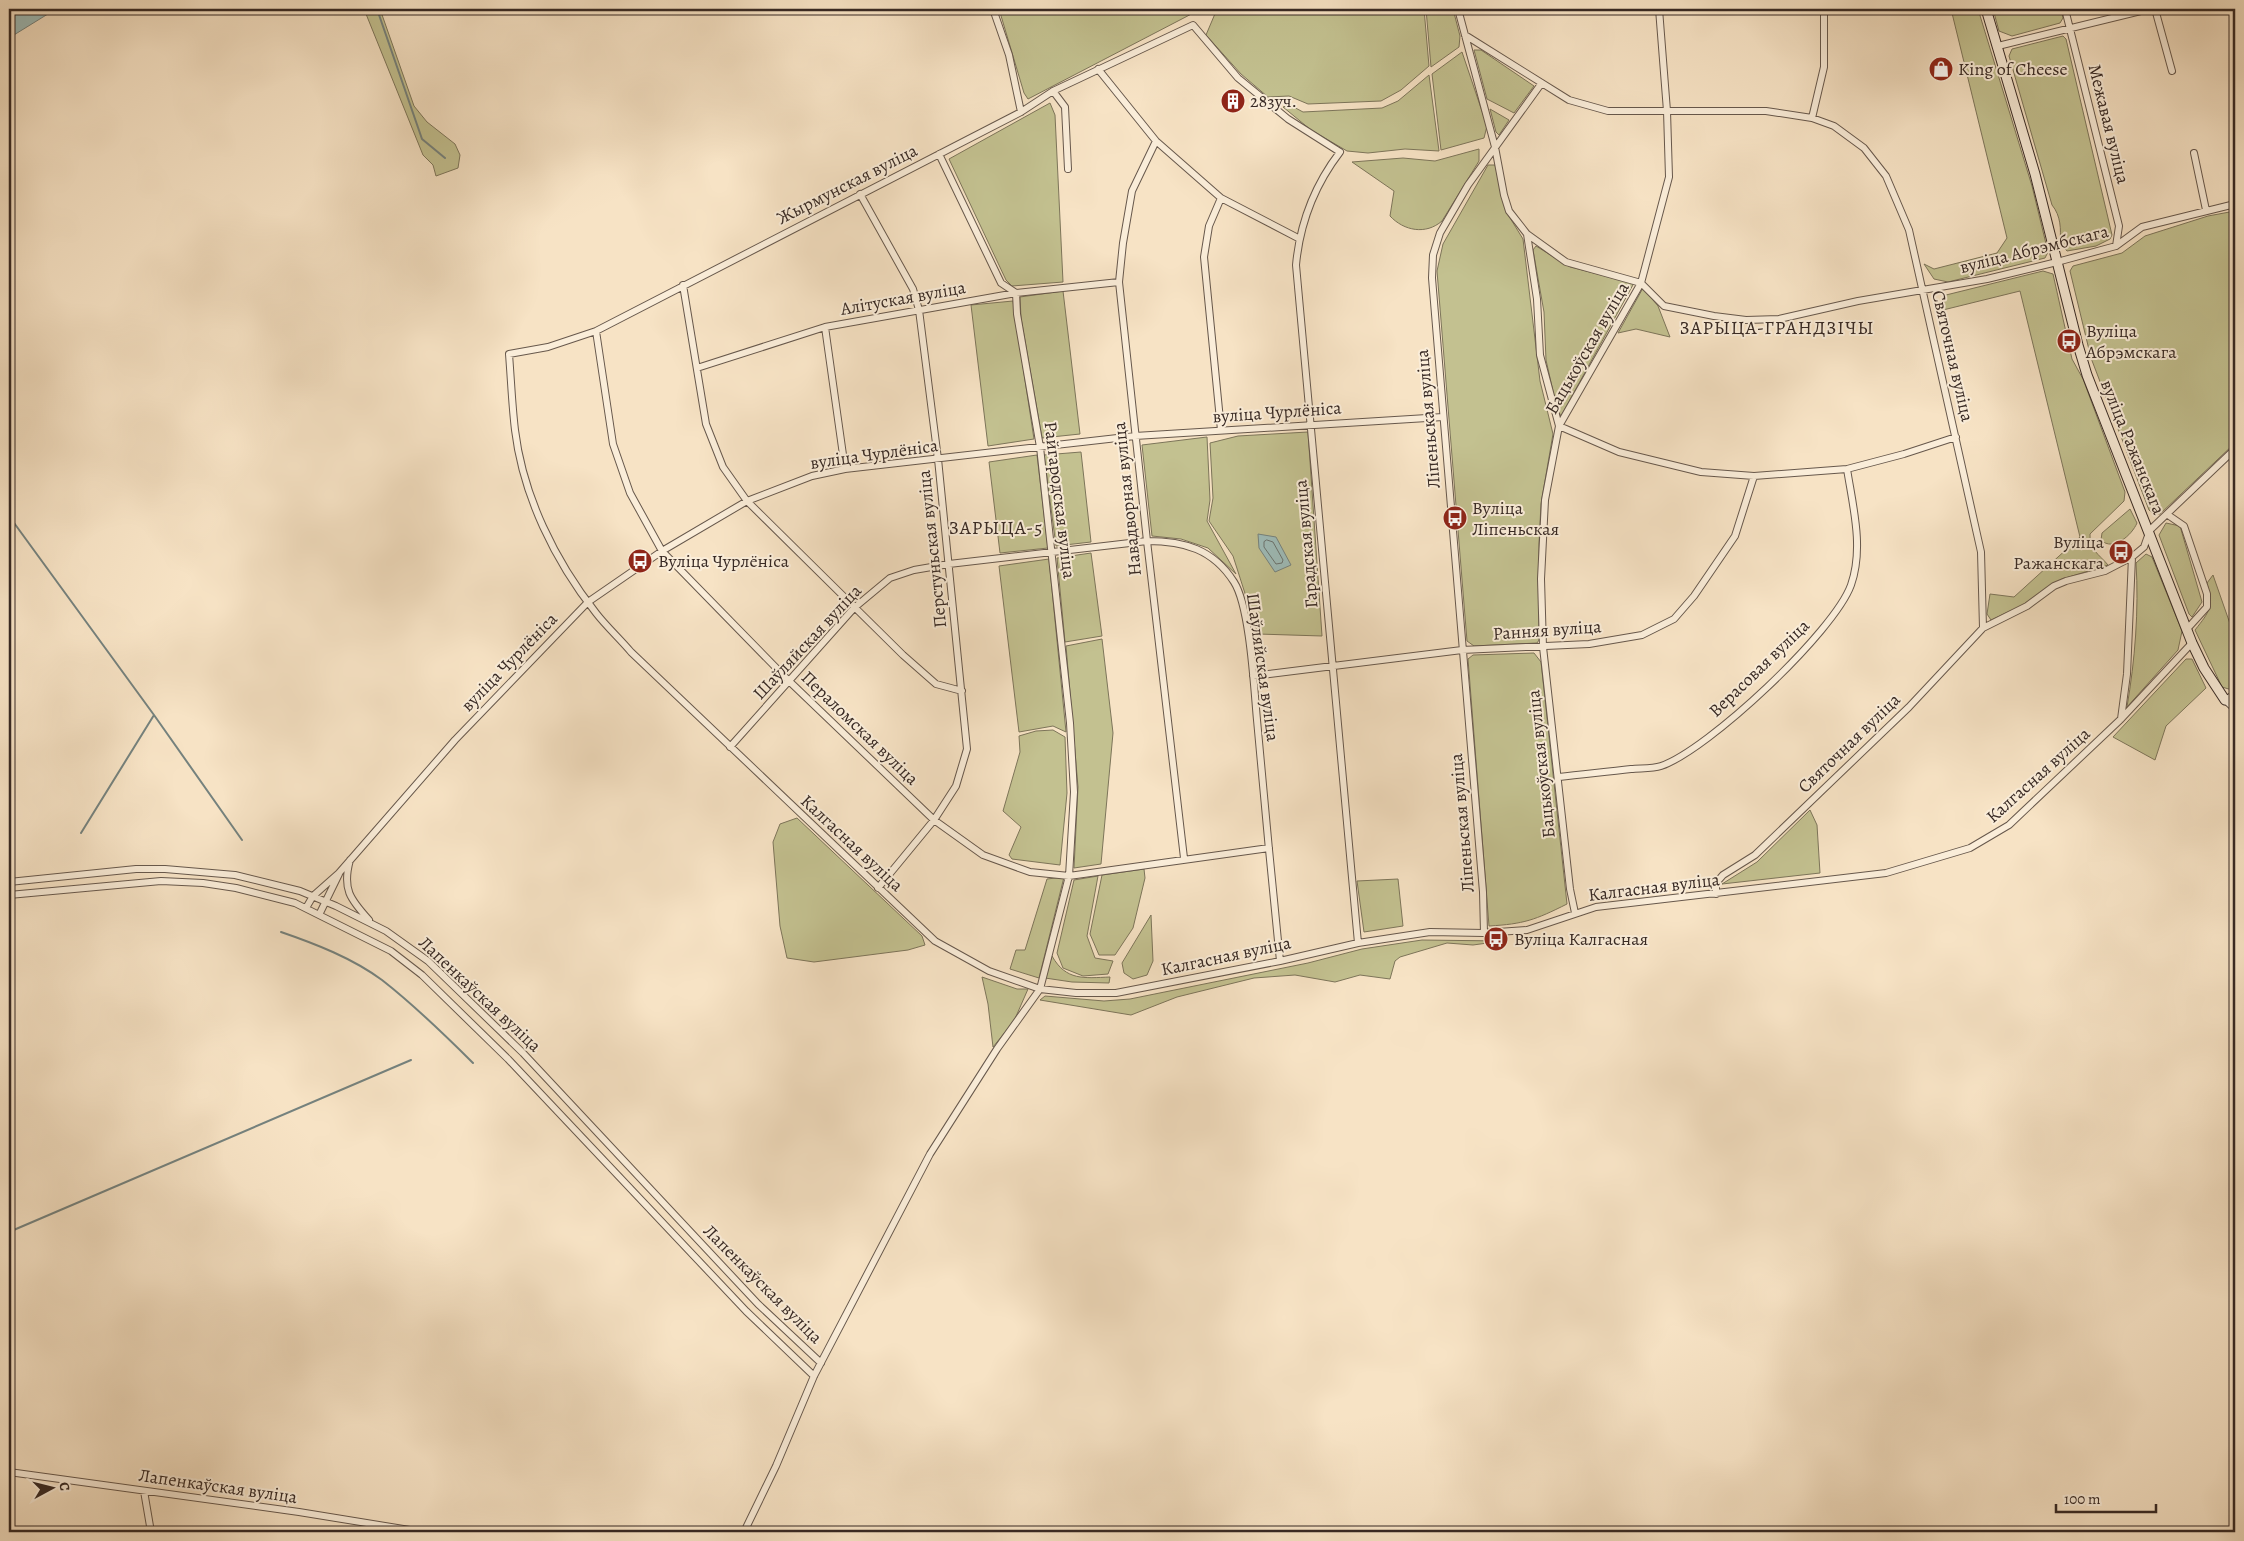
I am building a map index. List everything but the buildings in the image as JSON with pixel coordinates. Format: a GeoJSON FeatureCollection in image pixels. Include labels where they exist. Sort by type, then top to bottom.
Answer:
{"type":"FeatureCollection","features":[{"type":"Feature","properties":{"kind":"street"},"geometry":{"type":"LineString","coordinates":[[992,9],[1009,55],[1021,112]]}},
{"type":"Feature","properties":{"kind":"street"},"geometry":{"type":"LineString","coordinates":[[1458,9],[1495,147],[1509,211],[1527,234],[1537,299],[1540,355],[1559,426],[1619,452],[1646,459],[1701,472],[1754,476],[1847,469],[1904,454],[1956,437]]}},
{"type":"Feature","properties":{"kind":"street","name":"Бацькоўская вуліца"},"geometry":{"type":"LineString","coordinates":[[1575,913],[1570,889],[1544,647],[1541,579],[1545,500],[1559,426],[1641,283],[1669,177],[1667,111],[1659,9]]}},
{"type":"Feature","properties":{"kind":"street"},"geometry":{"type":"LineString","coordinates":[[1812,118],[1824,67],[1824,9]]}},
{"type":"Feature","properties":{"kind":"street","name":"вуліца Ражанскага"},"geometry":{"type":"LineString","coordinates":[[1986,9],[2035,174],[2087,375],[2134,496],[2150,530],[2192,643],[2204,668],[2225,700],[2235,709]]}},
{"type":"Feature","properties":{"kind":"street","name":"Межавая вуліца"},"geometry":{"type":"LineString","coordinates":[[2065,9],[2119,226],[2116,246]]}},
{"type":"Feature","properties":{"kind":"street"},"geometry":{"type":"LineString","coordinates":[[1998,46],[2149,9]]}},
{"type":"Feature","properties":{"kind":"street"},"geometry":{"type":"LineString","coordinates":[[2155,9],[2172,71]]}},
{"type":"Feature","properties":{"kind":"street","name":"Жырмунская вуліца"},"geometry":{"type":"LineString","coordinates":[[509,354],[548,347],[596,330],[1021,112],[1053,90],[1192,24],[1238,78],[1288,119],[1340,152]]}},
{"type":"Feature","properties":{"kind":"street","name":"Святочная вуліца"},"geometry":{"type":"LineString","coordinates":[[1465,35],[1569,100],[1608,110],[1766,111],[1812,118],[1834,126],[1864,148],[1886,176],[1909,230],[1924,290],[1981,552],[1983,628],[1909,707],[1755,855],[1723,875],[1716,883],[1716,894]]}},
{"type":"Feature","properties":{"kind":"street"},"geometry":{"type":"LineString","coordinates":[[1098,69],[1156,141],[1221,198],[1298,238]]}},
{"type":"Feature","properties":{"kind":"street","name":"Ліпеньская вуліца"},"geometry":{"type":"LineString","coordinates":[[1484,933],[1484,892],[1443,417],[1432,278],[1433,255],[1440,233],[1468,185],[1541,84]]}},
{"type":"Feature","properties":{"kind":"street"},"geometry":{"type":"LineString","coordinates":[[1053,90],[1065,108],[1068,169]]}},
{"type":"Feature","properties":{"kind":"street","name":"Навадворная вуліца"},"geometry":{"type":"LineString","coordinates":[[1156,141],[1132,191],[1123,243],[1119,282],[1184,858]]}},
{"type":"Feature","properties":{"kind":"street","name":"Гарадская вуліца"},"geometry":{"type":"LineString","coordinates":[[1340,152],[1323,175],[1298,238],[1297,281],[1331,667],[1358,943]]}},
{"type":"Feature","properties":{"kind":"street"},"geometry":{"type":"LineString","coordinates":[[2194,153],[2206,210]]}},
{"type":"Feature","properties":{"kind":"street"},"geometry":{"type":"LineString","coordinates":[[938,154],[1001,283],[1016,293]]}},
{"type":"Feature","properties":{"kind":"street","name":"Перстуньская вуліца"},"geometry":{"type":"LineString","coordinates":[[860,194],[913,289],[919,310],[938,459],[967,748],[956,786],[934,820],[878,888]]}},
{"type":"Feature","properties":{"kind":"street"},"geometry":{"type":"LineString","coordinates":[[1221,198],[1209,226],[1204,257],[1221,430]]}},
{"type":"Feature","properties":{"kind":"street","name":"вуліца Абрэмбскага"},"geometry":{"type":"LineString","coordinates":[[1527,234],[1566,262],[1641,283],[1664,306],[1746,320],[1779,319],[1858,300],[1987,279],[2057,262],[2116,246],[2142,227],[2235,204]]}},
{"type":"Feature","properties":{"kind":"street","name":"Алітуская вуліца"},"geometry":{"type":"LineString","coordinates":[[697,368],[825,327],[1016,293],[1119,282]]}},
{"type":"Feature","properties":{"kind":"street"},"geometry":{"type":"LineString","coordinates":[[683,285],[706,424],[723,467],[747,501],[902,655],[936,684],[962,691]]}},
{"type":"Feature","properties":{"kind":"street","name":"Райгародская вуліца"},"geometry":{"type":"LineString","coordinates":[[1016,293],[1017,314],[1040,447],[1053,552],[1070,723],[1074,792],[1069,876],[1040,989]]}},
{"type":"Feature","properties":{"kind":"street"},"geometry":{"type":"LineString","coordinates":[[825,327],[845,469]]}},
{"type":"Feature","properties":{"kind":"street","name":"Пераломская вуліца"},"geometry":{"type":"LineString","coordinates":[[596,330],[613,444],[630,492],[662,551],[789,681],[934,820],[983,855],[1030,872],[1069,876],[1184,858],[1269,848]]}},
{"type":"Feature","properties":{"kind":"street","name":"Калгасная вуліца"},"geometry":{"type":"LineString","coordinates":[[509,354],[516,431],[524,473],[538,514],[565,569],[588,602],[632,652],[934,941],[989,971],[1040,989],[1076,993],[1116,993],[1280,961],[1358,943],[1430,932],[1484,933],[1527,930],[1596,907],[1886,873],[1970,848],[2009,825],[2122,719],[2192,643]]}},
{"type":"Feature","properties":{"kind":"street","name":"вуліца Чурлёніса"},"geometry":{"type":"LineString","coordinates":[[339,873],[455,740],[588,602],[662,551],[747,501],[804,479],[845,469],[1135,436],[1443,417]]}},
{"type":"Feature","properties":{"kind":"street"},"geometry":{"type":"LineString","coordinates":[[1983,628],[2027,606],[2054,586],[2105,571],[2132,557],[2144,547],[2150,530],[2168,515],[2235,449]]}},
{"type":"Feature","properties":{"kind":"street","name":"Верасовая вуліца"},"geometry":{"type":"LineString","coordinates":[[1559,777],[1660,766],[1691,751],[1737,714],[1790,665],[1834,616],[1851,585],[1858,544],[1847,469]]}},
{"type":"Feature","properties":{"kind":"street","name":"Ранняя вуліца"},"geometry":{"type":"LineString","coordinates":[[1253,676],[1462,650],[1589,644],[1642,635],[1674,619],[1694,596],[1735,536],[1754,476]]}},
{"type":"Feature","properties":{"kind":"street"},"geometry":{"type":"LineString","coordinates":[[2168,515],[2184,526],[2207,594],[2207,607],[2187,630]]}},
{"type":"Feature","properties":{"kind":"street","name":"Шаўляйская вуліца"},"geometry":{"type":"LineString","coordinates":[[730,747],[854,608],[890,578],[914,570],[949,564],[1147,541],[1178,542],[1193,547],[1208,554],[1226,570],[1236,584],[1242,599],[1253,676],[1280,961]]}},
{"type":"Feature","properties":{"kind":"street"},"geometry":{"type":"LineString","coordinates":[[2122,719],[2128,674],[2132,557]]}},
{"type":"Feature","properties":{"kind":"street"},"geometry":{"type":"LineString","coordinates":[[2225,700],[2235,694]]}},
{"type":"Feature","properties":{"kind":"street"},"geometry":{"type":"LineString","coordinates":[[351,857],[346,881],[348,892],[355,905],[372,923]]}},
{"type":"Feature","properties":{"kind":"street","name":"Лапенкаўская вуліца"},"geometry":{"type":"LineString","coordinates":[[9,882],[136,869],[165,869],[235,875],[313,896],[372,923],[428,961],[523,1053],[758,1304],[821,1363]]}},
{"type":"Feature","properties":{"kind":"street"},"geometry":{"type":"LineString","coordinates":[[306,908],[313,896],[339,873]]}},
{"type":"Feature","properties":{"kind":"street"},"geometry":{"type":"LineString","coordinates":[[320,915],[339,873]]}},
{"type":"Feature","properties":{"kind":"street","name":"Лапенкаўская вуліца"},"geometry":{"type":"LineString","coordinates":[[9,895],[161,881],[203,883],[236,888],[295,903],[391,952],[422,974],[515,1066],[746,1312],[814,1376]]}},
{"type":"Feature","properties":{"kind":"street"},"geometry":{"type":"LineString","coordinates":[[744,1532],[776,1466],[814,1376],[930,1154],[997,1049],[1040,989]]}},
{"type":"Feature","properties":{"kind":"street","name":"Лапенкаўская вуліца"},"geometry":{"type":"LineString","coordinates":[[9,1472],[299,1512],[422,1532]]}},
{"type":"Feature","properties":{"kind":"street"},"geometry":{"type":"LineString","coordinates":[[144,1491],[151,1532]]}},
{"type":"Feature","properties":{"kind":"street"},"geometry":{"type":"LineString","coordinates":[[810,1532],[843,1532]]}},
{"type":"Feature","properties":{"kind":"shaded area"},"geometry":{"type":"Polygon","coordinates":[[[364,9],[380,9],[414,106],[427,122],[455,144],[460,155],[458,168],[436,176],[433,165],[423,155],[364,9]]]}},
{"type":"Feature","properties":{"kind":"shaded area"},"geometry":{"type":"Polygon","coordinates":[[[999,9],[1201,9],[1028,99],[1024,93],[999,9]]]}},
{"type":"Feature","properties":{"kind":"shaded area"},"geometry":{"type":"Polygon","coordinates":[[[1217,9],[1424,9],[1429,66],[1401,90],[1381,101],[1308,104],[1289,96],[1268,97],[1241,74],[1206,35],[1217,9]]]}},
{"type":"Feature","properties":{"kind":"shaded area"},"geometry":{"type":"Polygon","coordinates":[[[1426,9],[1453,9],[1460,36],[1459,47],[1431,67],[1426,9]]]}},
{"type":"Feature","properties":{"kind":"shaded area"},"geometry":{"type":"Polygon","coordinates":[[[1951,9],[1978,9],[2032,186],[2048,252],[2045,258],[1948,282],[1934,279],[1924,264],[1934,269],[1997,253],[2007,238],[1951,9]]]}},
{"type":"Feature","properties":{"kind":"shaded area"},"geometry":{"type":"Polygon","coordinates":[[[1993,9],[2061,9],[2063,18],[2060,23],[2012,36],[1999,31],[1993,9]]]}},
{"type":"Feature","properties":{"kind":"shaded area"},"geometry":{"type":"Polygon","coordinates":[[[2063,36],[2066,39],[2112,235],[2110,239],[2096,246],[2067,251],[2060,243],[2059,218],[2052,205],[2009,56],[2012,49],[2063,36]]]}},
{"type":"Feature","properties":{"kind":"shaded area"},"geometry":{"type":"Polygon","coordinates":[[[1474,50],[1481,50],[1534,86],[1514,113],[1487,99],[1474,50]]]}},
{"type":"Feature","properties":{"kind":"shaded area"},"geometry":{"type":"Polygon","coordinates":[[[1462,52],[1487,126],[1484,138],[1441,150],[1432,74],[1462,52]]]}},
{"type":"Feature","properties":{"kind":"shaded area"},"geometry":{"type":"Polygon","coordinates":[[[1429,75],[1439,151],[1405,149],[1368,153],[1347,151],[1311,130],[1283,107],[1290,105],[1303,112],[1382,108],[1398,101],[1429,75]]]}},
{"type":"Feature","properties":{"kind":"shaded area"},"geometry":{"type":"Polygon","coordinates":[[[1050,103],[1055,115],[1063,282],[1012,286],[1006,280],[949,159],[1050,103]]]}},
{"type":"Feature","properties":{"kind":"shaded area"},"geometry":{"type":"Polygon","coordinates":[[[1490,109],[1509,120],[1499,135],[1496,132],[1490,109]]]}},
{"type":"Feature","properties":{"kind":"shaded area"},"geometry":{"type":"Polygon","coordinates":[[[1479,149],[1479,161],[1442,221],[1422,230],[1408,228],[1390,216],[1394,191],[1352,162],[1403,158],[1435,161],[1479,149]]]}},
{"type":"Feature","properties":{"kind":"shaded area"},"geometry":{"type":"Polygon","coordinates":[[[1488,165],[1495,165],[1507,213],[1523,239],[1540,381],[1553,434],[1541,504],[1539,640],[1537,643],[1474,646],[1467,641],[1437,271],[1443,244],[1488,165]]]}},
{"type":"Feature","properties":{"kind":"shaded area"},"geometry":{"type":"Polygon","coordinates":[[[2235,211],[2235,443],[2160,514],[2152,513],[2149,510],[2091,358],[2070,271],[2073,266],[2122,253],[2145,236],[2208,216],[2235,211]]]}},
{"type":"Feature","properties":{"kind":"shaded area"},"geometry":{"type":"Polygon","coordinates":[[[1536,246],[1570,267],[1634,283],[1561,416],[1557,409],[1546,360],[1544,312],[1533,250],[1536,246]]]}},
{"type":"Feature","properties":{"kind":"shaded area"},"geometry":{"type":"Polygon","coordinates":[[[2043,271],[2053,274],[2072,359],[2083,379],[2125,492],[2124,501],[2090,534],[2093,548],[2108,565],[2062,579],[2021,606],[1991,620],[1987,614],[1990,594],[2014,597],[2080,537],[2020,291],[1943,310],[1946,295],[2043,271]]]}},
{"type":"Feature","properties":{"kind":"shaded area"},"geometry":{"type":"Polygon","coordinates":[[[1643,288],[1658,306],[1670,337],[1636,329],[1618,333],[1643,288]]]}},
{"type":"Feature","properties":{"kind":"shaded area"},"geometry":{"type":"Polygon","coordinates":[[[1063,291],[1080,434],[1042,438],[1021,318],[1020,297],[1063,291]]]}},
{"type":"Feature","properties":{"kind":"shaded area"},"geometry":{"type":"Polygon","coordinates":[[[1013,301],[1034,439],[988,446],[971,305],[1013,301]]]}},
{"type":"Feature","properties":{"kind":"shaded area"},"geometry":{"type":"Polygon","coordinates":[[[1308,432],[1322,636],[1258,634],[1233,556],[1209,521],[1213,498],[1210,443],[1238,436],[1308,432]]]}},
{"type":"Feature","properties":{"kind":"shaded area"},"geometry":{"type":"Polygon","coordinates":[[[1207,437],[1210,500],[1207,521],[1236,574],[1208,548],[1181,539],[1152,536],[1142,445],[1207,437]]]}},
{"type":"Feature","properties":{"kind":"shaded area"},"geometry":{"type":"Polygon","coordinates":[[[1081,452],[1091,542],[1056,546],[1044,455],[1081,452]]]}},
{"type":"Feature","properties":{"kind":"shaded area"},"geometry":{"type":"Polygon","coordinates":[[[1037,455],[1048,548],[1000,553],[989,462],[1037,455]]]}},
{"type":"Feature","properties":{"kind":"shaded area"},"geometry":{"type":"Polygon","coordinates":[[[2130,509],[2137,523],[2127,537],[2111,544],[2101,540],[2102,533],[2130,509]]]}},
{"type":"Feature","properties":{"kind":"shaded area"},"geometry":{"type":"Polygon","coordinates":[[[2166,523],[2180,526],[2202,602],[2192,617],[2189,614],[2159,535],[2166,523]]]}},
{"type":"Feature","properties":{"kind":"shaded area"},"geometry":{"type":"Polygon","coordinates":[[[1091,553],[1102,636],[1065,642],[1057,558],[1091,553]]]}},
{"type":"Feature","properties":{"kind":"shaded area"},"geometry":{"type":"Polygon","coordinates":[[[2146,554],[2152,557],[2182,631],[2178,650],[2127,707],[2136,635],[2136,563],[2146,554]]]}},
{"type":"Feature","properties":{"kind":"shaded area"},"geometry":{"type":"Polygon","coordinates":[[[1049,559],[1066,732],[1053,726],[1019,732],[999,566],[1049,559]]]}},
{"type":"Feature","properties":{"kind":"shaded area"},"geometry":{"type":"Polygon","coordinates":[[[2213,575],[2235,638],[2235,688],[2232,690],[2222,687],[2195,630],[2209,609],[2210,598],[2207,583],[2213,575]]]}},
{"type":"Feature","properties":{"kind":"shaded area"},"geometry":{"type":"Polygon","coordinates":[[[1102,639],[1113,733],[1101,864],[1074,868],[1078,787],[1066,646],[1102,639]]]}},
{"type":"Feature","properties":{"kind":"shaded area"},"geometry":{"type":"Polygon","coordinates":[[[1534,653],[1541,662],[1567,904],[1529,920],[1489,926],[1468,659],[1473,655],[1534,653]]]}},
{"type":"Feature","properties":{"kind":"shaded area"},"geometry":{"type":"Polygon","coordinates":[[[2186,659],[2192,659],[2206,688],[2166,726],[2155,760],[2113,737],[2186,659]]]}},
{"type":"Feature","properties":{"kind":"shaded area"},"geometry":{"type":"Polygon","coordinates":[[[1053,730],[1065,737],[1067,793],[1060,865],[1012,859],[1009,855],[1021,827],[1003,811],[1020,752],[1019,736],[1036,731],[1053,730]]]}},
{"type":"Feature","properties":{"kind":"shaded area"},"geometry":{"type":"Polygon","coordinates":[[[1810,810],[1817,825],[1820,873],[1722,884],[1757,862],[1810,810]]]}},
{"type":"Feature","properties":{"kind":"shaded area"},"geometry":{"type":"Polygon","coordinates":[[[797,818],[922,936],[925,945],[908,950],[814,962],[787,958],[780,926],[773,842],[780,824],[797,818]]]}},
{"type":"Feature","properties":{"kind":"shaded area"},"geometry":{"type":"Polygon","coordinates":[[[1144,869],[1145,878],[1133,928],[1115,955],[1099,955],[1090,934],[1102,875],[1144,869]]]}},
{"type":"Feature","properties":{"kind":"shaded area"},"geometry":{"type":"Polygon","coordinates":[[[1098,876],[1087,936],[1095,958],[1113,961],[1108,974],[1083,976],[1063,968],[1057,953],[1074,880],[1098,876]]]}},
{"type":"Feature","properties":{"kind":"shaded area"},"geometry":{"type":"Polygon","coordinates":[[[1064,877],[1039,978],[1010,969],[1016,950],[1025,950],[1047,879],[1064,877]]]}},
{"type":"Feature","properties":{"kind":"shaded area"},"geometry":{"type":"Polygon","coordinates":[[[1398,879],[1403,926],[1364,932],[1357,881],[1398,879]]]}},
{"type":"Feature","properties":{"kind":"shaded area"},"geometry":{"type":"Polygon","coordinates":[[[1151,915],[1153,961],[1147,975],[1133,979],[1124,973],[1122,963],[1151,915]]]}},
{"type":"Feature","properties":{"kind":"shaded area"},"geometry":{"type":"Polygon","coordinates":[[[1422,940],[1502,941],[1473,945],[1447,943],[1400,957],[1395,961],[1390,979],[1360,975],[1335,982],[1295,975],[1254,978],[1177,997],[1131,1015],[1040,1000],[1045,996],[1104,1001],[1130,999],[1308,963],[1362,949],[1422,940]]]}},
{"type":"Feature","properties":{"kind":"shaded area"},"geometry":{"type":"Polygon","coordinates":[[[1052,956],[1063,970],[1070,974],[1092,978],[1110,977],[1109,983],[1072,982],[1045,978],[1052,956]]]}},
{"type":"Feature","properties":{"kind":"shaded area"},"geometry":{"type":"Polygon","coordinates":[[[982,977],[1017,989],[1028,989],[1014,1021],[993,1047],[988,1004],[982,977]]]}},
{"type":"Feature","properties":{"kind":"water"},"geometry":{"type":"Polygon","coordinates":[[[9,9],[56,9],[9,38],[9,9]]]}},
{"type":"Feature","properties":{"kind":"water"},"geometry":{"type":"Polygon","coordinates":[[[1258,534],[1276,537],[1291,565],[1275,572],[1259,548],[1258,534]]]}},
{"type":"Feature","properties":{"kind":"waterway"},"geometry":{"type":"LineString","coordinates":[[377,9],[422,139],[445,158]]}},
{"type":"Feature","properties":{"kind":"waterway"},"geometry":{"type":"LineString","coordinates":[[9,516],[154,715],[242,840]]}},
{"type":"Feature","properties":{"kind":"waterway"},"geometry":{"type":"LineString","coordinates":[[81,833],[154,715]]}},
{"type":"Feature","properties":{"kind":"waterway"},"geometry":{"type":"LineString","coordinates":[[281,932],[333,952],[382,980],[473,1063]]}},
{"type":"Feature","properties":{"kind":"waterway"},"geometry":{"type":"LineString","coordinates":[[9,1232],[411,1060]]}},
{"type":"Feature","properties":{"kind":"place","name":"King of Cheese"},"geometry":{"type":"Point","coordinates":[1941,69]}},
{"type":"Feature","properties":{"kind":"place","name":"283уч."},"geometry":{"type":"Point","coordinates":[1233,101]}},
{"type":"Feature","properties":{"kind":"place","name":"Вуліца Абрэмскага"},"geometry":{"type":"Point","coordinates":[2069,341]}},
{"type":"Feature","properties":{"kind":"place","name":"Вуліца Ліпеньская"},"geometry":{"type":"Point","coordinates":[1455,518]}},
{"type":"Feature","properties":{"kind":"place","name":"Вуліца Ражанскага"},"geometry":{"type":"Point","coordinates":[2121,552]}},
{"type":"Feature","properties":{"kind":"place","name":"Вуліца Чурлёніса"},"geometry":{"type":"Point","coordinates":[640,561]}},
{"type":"Feature","properties":{"kind":"place","name":"Вуліца Калгасная"},"geometry":{"type":"Point","coordinates":[1496,939]}},
{"type":"Feature","properties":{"kind":"district","name":"ЗАРЫЦА-ГРАНДЗІЧЫ"},"geometry":{"type":"Point","coordinates":[1777,327]}},
{"type":"Feature","properties":{"kind":"district","name":"ЗАРЫЦА-5"},"geometry":{"type":"Point","coordinates":[996,527]}}]}
